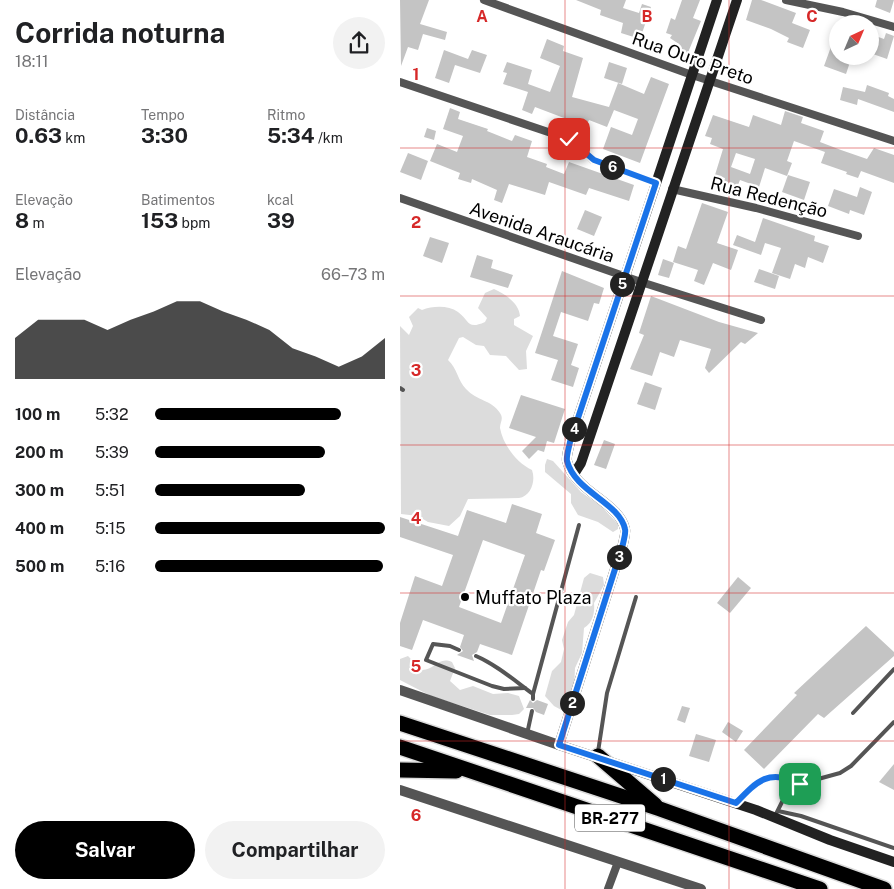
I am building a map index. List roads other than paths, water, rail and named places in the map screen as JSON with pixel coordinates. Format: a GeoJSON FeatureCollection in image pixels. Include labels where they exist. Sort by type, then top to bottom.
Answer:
{"type":"FeatureCollection","features":[{"type":"Feature","properties":{"kind":"highway","name":"BR-277"},"geometry":{"type":"LineString","coordinates":[[400,723],[660,809],[884,889]]}},
{"type":"Feature","properties":{"kind":"highway","name":"BR-277"},"geometry":{"type":"LineString","coordinates":[[400,748],[813,888]]}},
{"type":"Feature","properties":{"kind":"highway"},"geometry":{"type":"LineString","coordinates":[[598,756],[660,809]]}},
{"type":"Feature","properties":{"kind":"highway"},"geometry":{"type":"LineString","coordinates":[[400,770],[472,771]]}},
{"type":"Feature","properties":{"kind":"main road"},"geometry":{"type":"LineString","coordinates":[[717,0],[570,442],[567,460],[574,474],[585,489],[618,516],[625,529],[623,544],[559,745],[598,756],[736,803],[776,814],[894,862]]}},
{"type":"Feature","properties":{"kind":"main road"},"geometry":{"type":"LineString","coordinates":[[574,474],[581,463],[708,80],[737,0]]}},
{"type":"Feature","properties":{"kind":"main road"},"geometry":{"type":"LineString","coordinates":[[665,159],[681,165]]}},
{"type":"Feature","properties":{"kind":"street","name":"Rua Ouro Preto"},"geometry":{"type":"LineString","coordinates":[[484,0],[692,75],[894,141]]}},
{"type":"Feature","properties":{"kind":"street"},"geometry":{"type":"LineString","coordinates":[[786,0],[843,12],[894,27]]}},
{"type":"Feature","properties":{"kind":"street"},"geometry":{"type":"LineString","coordinates":[[400,82],[569,139],[594,160],[656,183]]}},
{"type":"Feature","properties":{"kind":"street","name":"Rua Redenção"},"geometry":{"type":"LineString","coordinates":[[672,188],[756,208],[858,236]]}},
{"type":"Feature","properties":{"kind":"street","name":"Avenida Araucária"},"geometry":{"type":"LineString","coordinates":[[400,198],[641,282],[761,320]]}},
{"type":"Feature","properties":{"kind":"street"},"geometry":{"type":"LineString","coordinates":[[400,690],[559,745]]}},
{"type":"Feature","properties":{"kind":"street"},"geometry":{"type":"LineString","coordinates":[[400,790],[701,889]]}},
{"type":"Feature","properties":{"kind":"street"},"geometry":{"type":"LineString","coordinates":[[608,889],[618,862]]}},
{"type":"Feature","properties":{"kind":"lane"},"geometry":{"type":"LineString","coordinates":[[476,656],[487,661],[525,688],[533,696],[579,525]]}},
{"type":"Feature","properties":{"kind":"lane"},"geometry":{"type":"LineString","coordinates":[[598,756],[607,692],[636,597]]}},
{"type":"Feature","properties":{"kind":"lane"},"geometry":{"type":"LineString","coordinates":[[459,650],[450,646],[433,644],[426,660],[492,686],[504,689],[525,688]]}},
{"type":"Feature","properties":{"kind":"lane"},"geometry":{"type":"LineString","coordinates":[[853,713],[894,669]]}},
{"type":"Feature","properties":{"kind":"lane"},"geometry":{"type":"LineString","coordinates":[[527,734],[532,711]]}},
{"type":"Feature","properties":{"kind":"lane"},"geometry":{"type":"LineString","coordinates":[[894,722],[851,766],[840,773],[800,784],[784,798],[776,814],[801,816],[894,848]]}},
{"type":"Feature","properties":{"kind":"lane"},"geometry":{"type":"LineString","coordinates":[[736,803],[756,782],[766,777],[788,778],[800,784]]}},
{"type":"Feature","properties":{"kind":"place","name":"Muffato Plaza"},"geometry":{"type":"Point","coordinates":[465,597]}}]}
